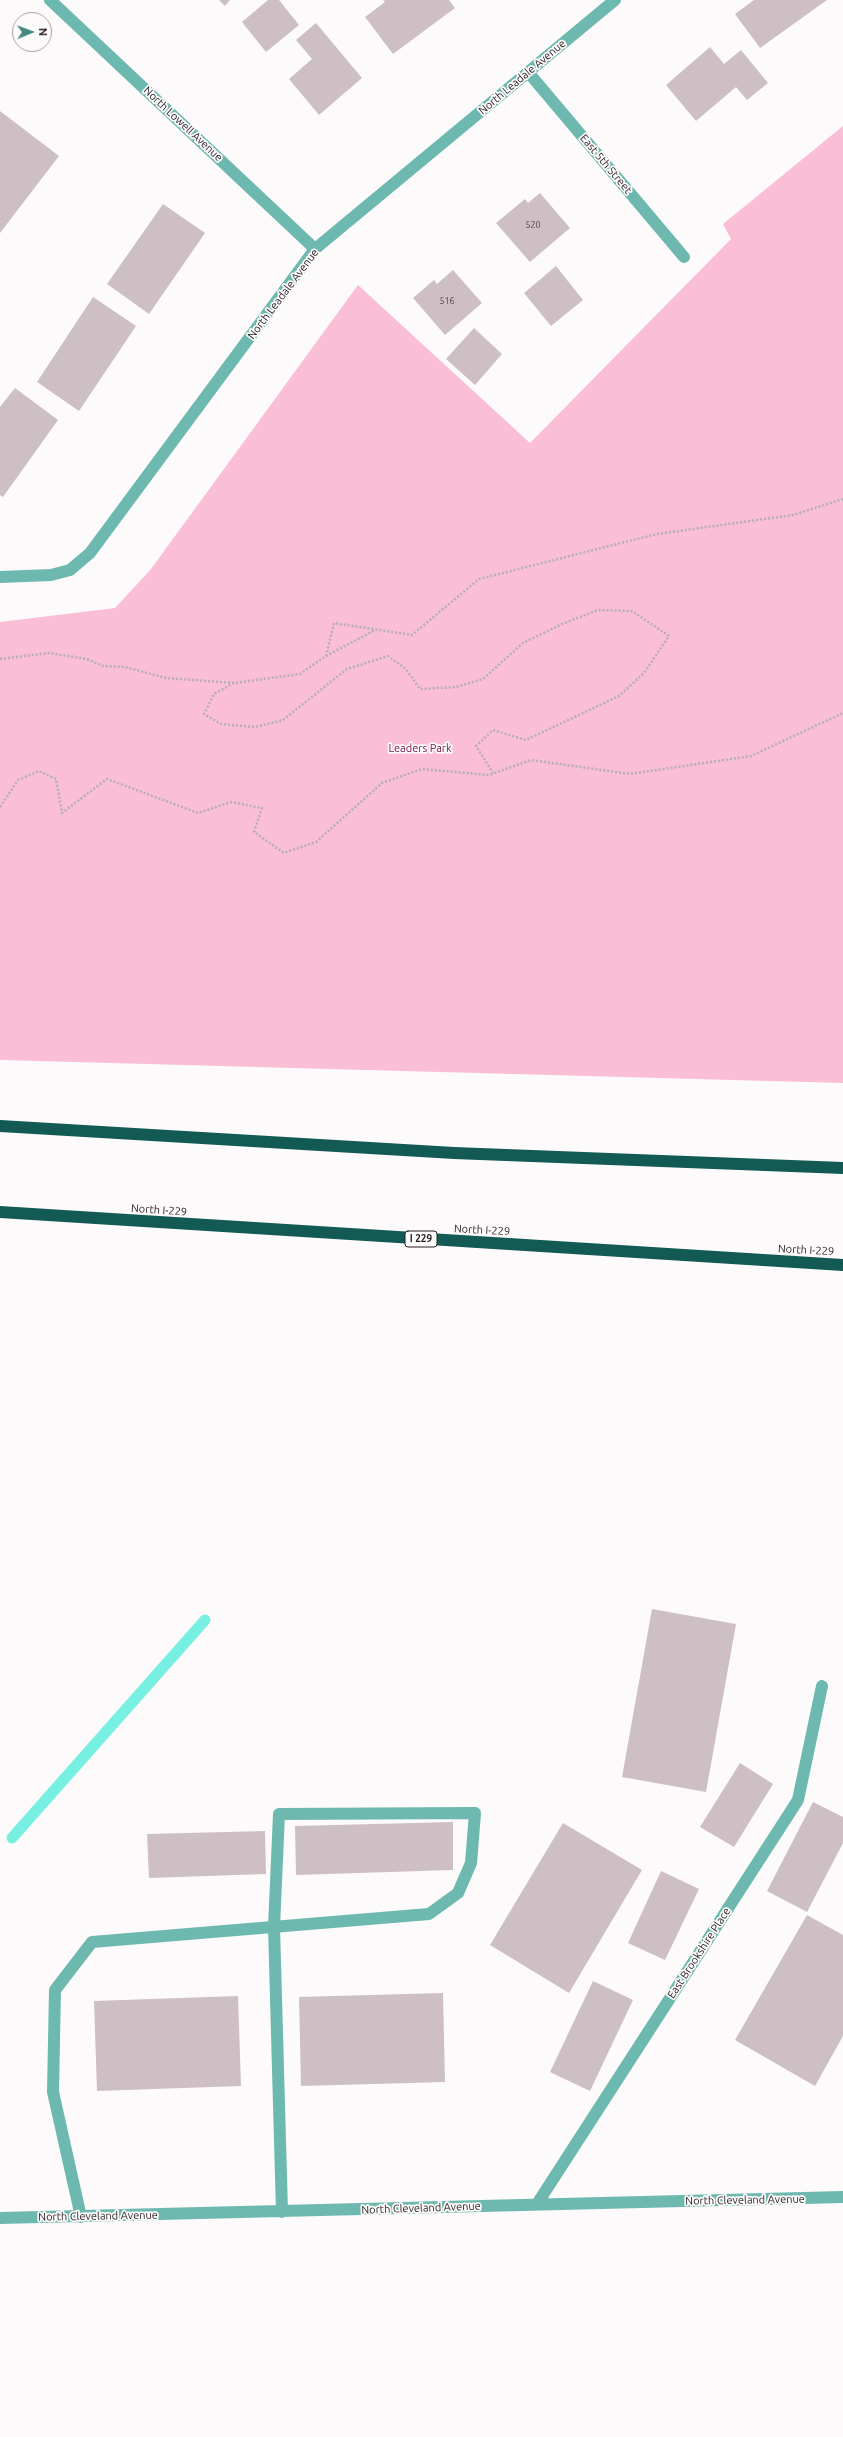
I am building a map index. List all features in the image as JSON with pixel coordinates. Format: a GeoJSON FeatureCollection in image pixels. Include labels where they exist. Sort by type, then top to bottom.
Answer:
{"type":"FeatureCollection","features":[{"type":"Feature","properties":{"kind":"highway"},"geometry":{"type":"LineString","coordinates":[[0,1126],[454,1153],[843,1168]]}},
{"type":"Feature","properties":{"kind":"highway","name":"North I-229"},"geometry":{"type":"LineString","coordinates":[[0,1212],[843,1265]]}},
{"type":"Feature","properties":{"kind":"street","name":"North Lowell Avenue"},"geometry":{"type":"LineString","coordinates":[[50,0],[315,249]]}},
{"type":"Feature","properties":{"kind":"street","name":"North Leadale Avenue"},"geometry":{"type":"LineString","coordinates":[[0,577],[51,575],[70,570],[90,553],[315,249],[615,0]]}},
{"type":"Feature","properties":{"kind":"street","name":"East 5th Street"},"geometry":{"type":"LineString","coordinates":[[528,72],[684,257]]}},
{"type":"Feature","properties":{"kind":"street","name":"East Brookshire Place"},"geometry":{"type":"LineString","coordinates":[[537,2204],[798,1800],[822,1686]]}},
{"type":"Feature","properties":{"kind":"street"},"geometry":{"type":"LineString","coordinates":[[81,2217],[53,2092],[55,1990],[92,1942],[274,1927],[430,1914],[458,1893],[471,1862],[475,1814],[279,1814],[274,1927],[282,2212]]}},
{"type":"Feature","properties":{"kind":"street","name":"North Cleveland Avenue"},"geometry":{"type":"LineString","coordinates":[[0,2218],[843,2197]]}},
{"type":"Feature","properties":{"kind":"path"},"geometry":{"type":"LineString","coordinates":[[326,656],[334,623],[412,636],[479,579],[657,534],[793,516],[843,499]]}},
{"type":"Feature","properties":{"kind":"path"},"geometry":{"type":"LineString","coordinates":[[234,683],[214,694],[204,714],[221,724],[255,727],[283,720],[347,669],[388,656],[406,669],[420,689],[456,687],[483,679],[523,643],[562,624],[598,610],[632,611],[669,636],[644,673],[619,696],[526,740],[493,730],[476,746],[493,774]]}},
{"type":"Feature","properties":{"kind":"path"},"geometry":{"type":"LineString","coordinates":[[0,659],[50,653],[87,659],[104,666],[124,668],[166,678],[234,683],[300,674],[326,656],[376,630]]}},
{"type":"Feature","properties":{"kind":"path"},"geometry":{"type":"LineString","coordinates":[[0,807],[18,780],[39,771],[56,779],[62,813],[107,779],[198,813],[231,802],[262,808],[254,832],[284,853],[316,842],[382,784],[422,769],[493,774],[531,760],[630,774],[750,756],[843,713]]}},
{"type":"Feature","properties":{"kind":"green space","name":"Leaders Park"},"geometry":{"type":"Polygon","coordinates":[[[843,126],[843,1083],[0,1060],[0,622],[115,608],[151,569],[358,285],[530,443],[731,239],[723,224],[843,126]]]}},
{"type":"Feature","properties":{"kind":"building"},"geometry":{"type":"Polygon","coordinates":[[[219,0],[230,0],[225,6],[219,0]]]}},
{"type":"Feature","properties":{"kind":"building"},"geometry":{"type":"Polygon","coordinates":[[[268,0],[279,0],[299,25],[266,52],[242,22],[268,0]]]}},
{"type":"Feature","properties":{"kind":"building"},"geometry":{"type":"Polygon","coordinates":[[[383,0],[449,0],[455,8],[393,54],[365,17],[385,2],[383,0]]]}},
{"type":"Feature","properties":{"kind":"building"},"geometry":{"type":"Polygon","coordinates":[[[754,0],[827,0],[760,48],[735,14],[754,0]]]}},
{"type":"Feature","properties":{"kind":"building"},"geometry":{"type":"Polygon","coordinates":[[[316,23],[362,78],[319,115],[289,79],[312,59],[296,40],[316,23]]]}},
{"type":"Feature","properties":{"kind":"building"},"geometry":{"type":"Polygon","coordinates":[[[710,47],[724,64],[741,50],[768,83],[747,100],[736,87],[696,121],[666,85],[710,47]]]}},
{"type":"Feature","properties":{"kind":"building"},"geometry":{"type":"Polygon","coordinates":[[[0,111],[59,156],[0,233],[0,111]]]}},
{"type":"Feature","properties":{"kind":"building"},"geometry":{"type":"Polygon","coordinates":[[[540,193],[570,228],[530,262],[496,223],[525,199],[528,203],[540,193]]]}},
{"type":"Feature","properties":{"kind":"building"},"geometry":{"type":"Polygon","coordinates":[[[163,204],[205,233],[149,314],[107,284],[163,204]]]}},
{"type":"Feature","properties":{"kind":"building"},"geometry":{"type":"Polygon","coordinates":[[[556,266],[583,300],[551,326],[524,293],[556,266]]]}},
{"type":"Feature","properties":{"kind":"building"},"geometry":{"type":"Polygon","coordinates":[[[453,270],[482,303],[445,335],[413,298],[434,280],[437,284],[453,270]]]}},
{"type":"Feature","properties":{"kind":"building"},"geometry":{"type":"Polygon","coordinates":[[[93,297],[136,326],[79,411],[37,382],[93,297]]]}},
{"type":"Feature","properties":{"kind":"building"},"geometry":{"type":"Polygon","coordinates":[[[474,328],[502,354],[475,385],[446,359],[474,328]]]}},
{"type":"Feature","properties":{"kind":"building"},"geometry":{"type":"Polygon","coordinates":[[[15,388],[58,420],[3,497],[0,495],[0,407],[15,388]]]}},
{"type":"Feature","properties":{"kind":"building"},"geometry":{"type":"Polygon","coordinates":[[[652,1609],[736,1624],[706,1792],[622,1777],[652,1609]]]}},
{"type":"Feature","properties":{"kind":"building"},"geometry":{"type":"Polygon","coordinates":[[[740,1763],[773,1784],[734,1847],[700,1827],[740,1763]]]}},
{"type":"Feature","properties":{"kind":"building"},"geometry":{"type":"Polygon","coordinates":[[[813,1802],[843,1817],[843,1843],[807,1912],[767,1891],[813,1802]]]}},
{"type":"Feature","properties":{"kind":"building"},"geometry":{"type":"Polygon","coordinates":[[[453,1822],[453,1870],[296,1875],[295,1826],[453,1822]]]}},
{"type":"Feature","properties":{"kind":"building"},"geometry":{"type":"Polygon","coordinates":[[[563,1823],[642,1870],[569,1993],[490,1945],[563,1823]]]}},
{"type":"Feature","properties":{"kind":"building"},"geometry":{"type":"Polygon","coordinates":[[[265,1831],[266,1874],[149,1878],[147,1834],[265,1831]]]}},
{"type":"Feature","properties":{"kind":"building"},"geometry":{"type":"Polygon","coordinates":[[[661,1871],[699,1889],[665,1960],[628,1943],[661,1871]]]}},
{"type":"Feature","properties":{"kind":"building"},"geometry":{"type":"Polygon","coordinates":[[[807,1915],[843,1935],[843,2036],[815,2086],[735,2040],[807,1915]]]}},
{"type":"Feature","properties":{"kind":"building"},"geometry":{"type":"Polygon","coordinates":[[[593,1981],[633,2000],[590,2091],[550,2072],[593,1981]]]}},
{"type":"Feature","properties":{"kind":"building"},"geometry":{"type":"Polygon","coordinates":[[[443,1993],[445,2082],[301,2086],[299,1997],[443,1993]]]}},
{"type":"Feature","properties":{"kind":"building"},"geometry":{"type":"Polygon","coordinates":[[[238,1996],[241,2086],[97,2091],[94,2001],[238,1996]]]}},
{"type":"Feature","properties":{"kind":"waterway"},"geometry":{"type":"LineString","coordinates":[[12,1838],[205,1620]]}}]}
